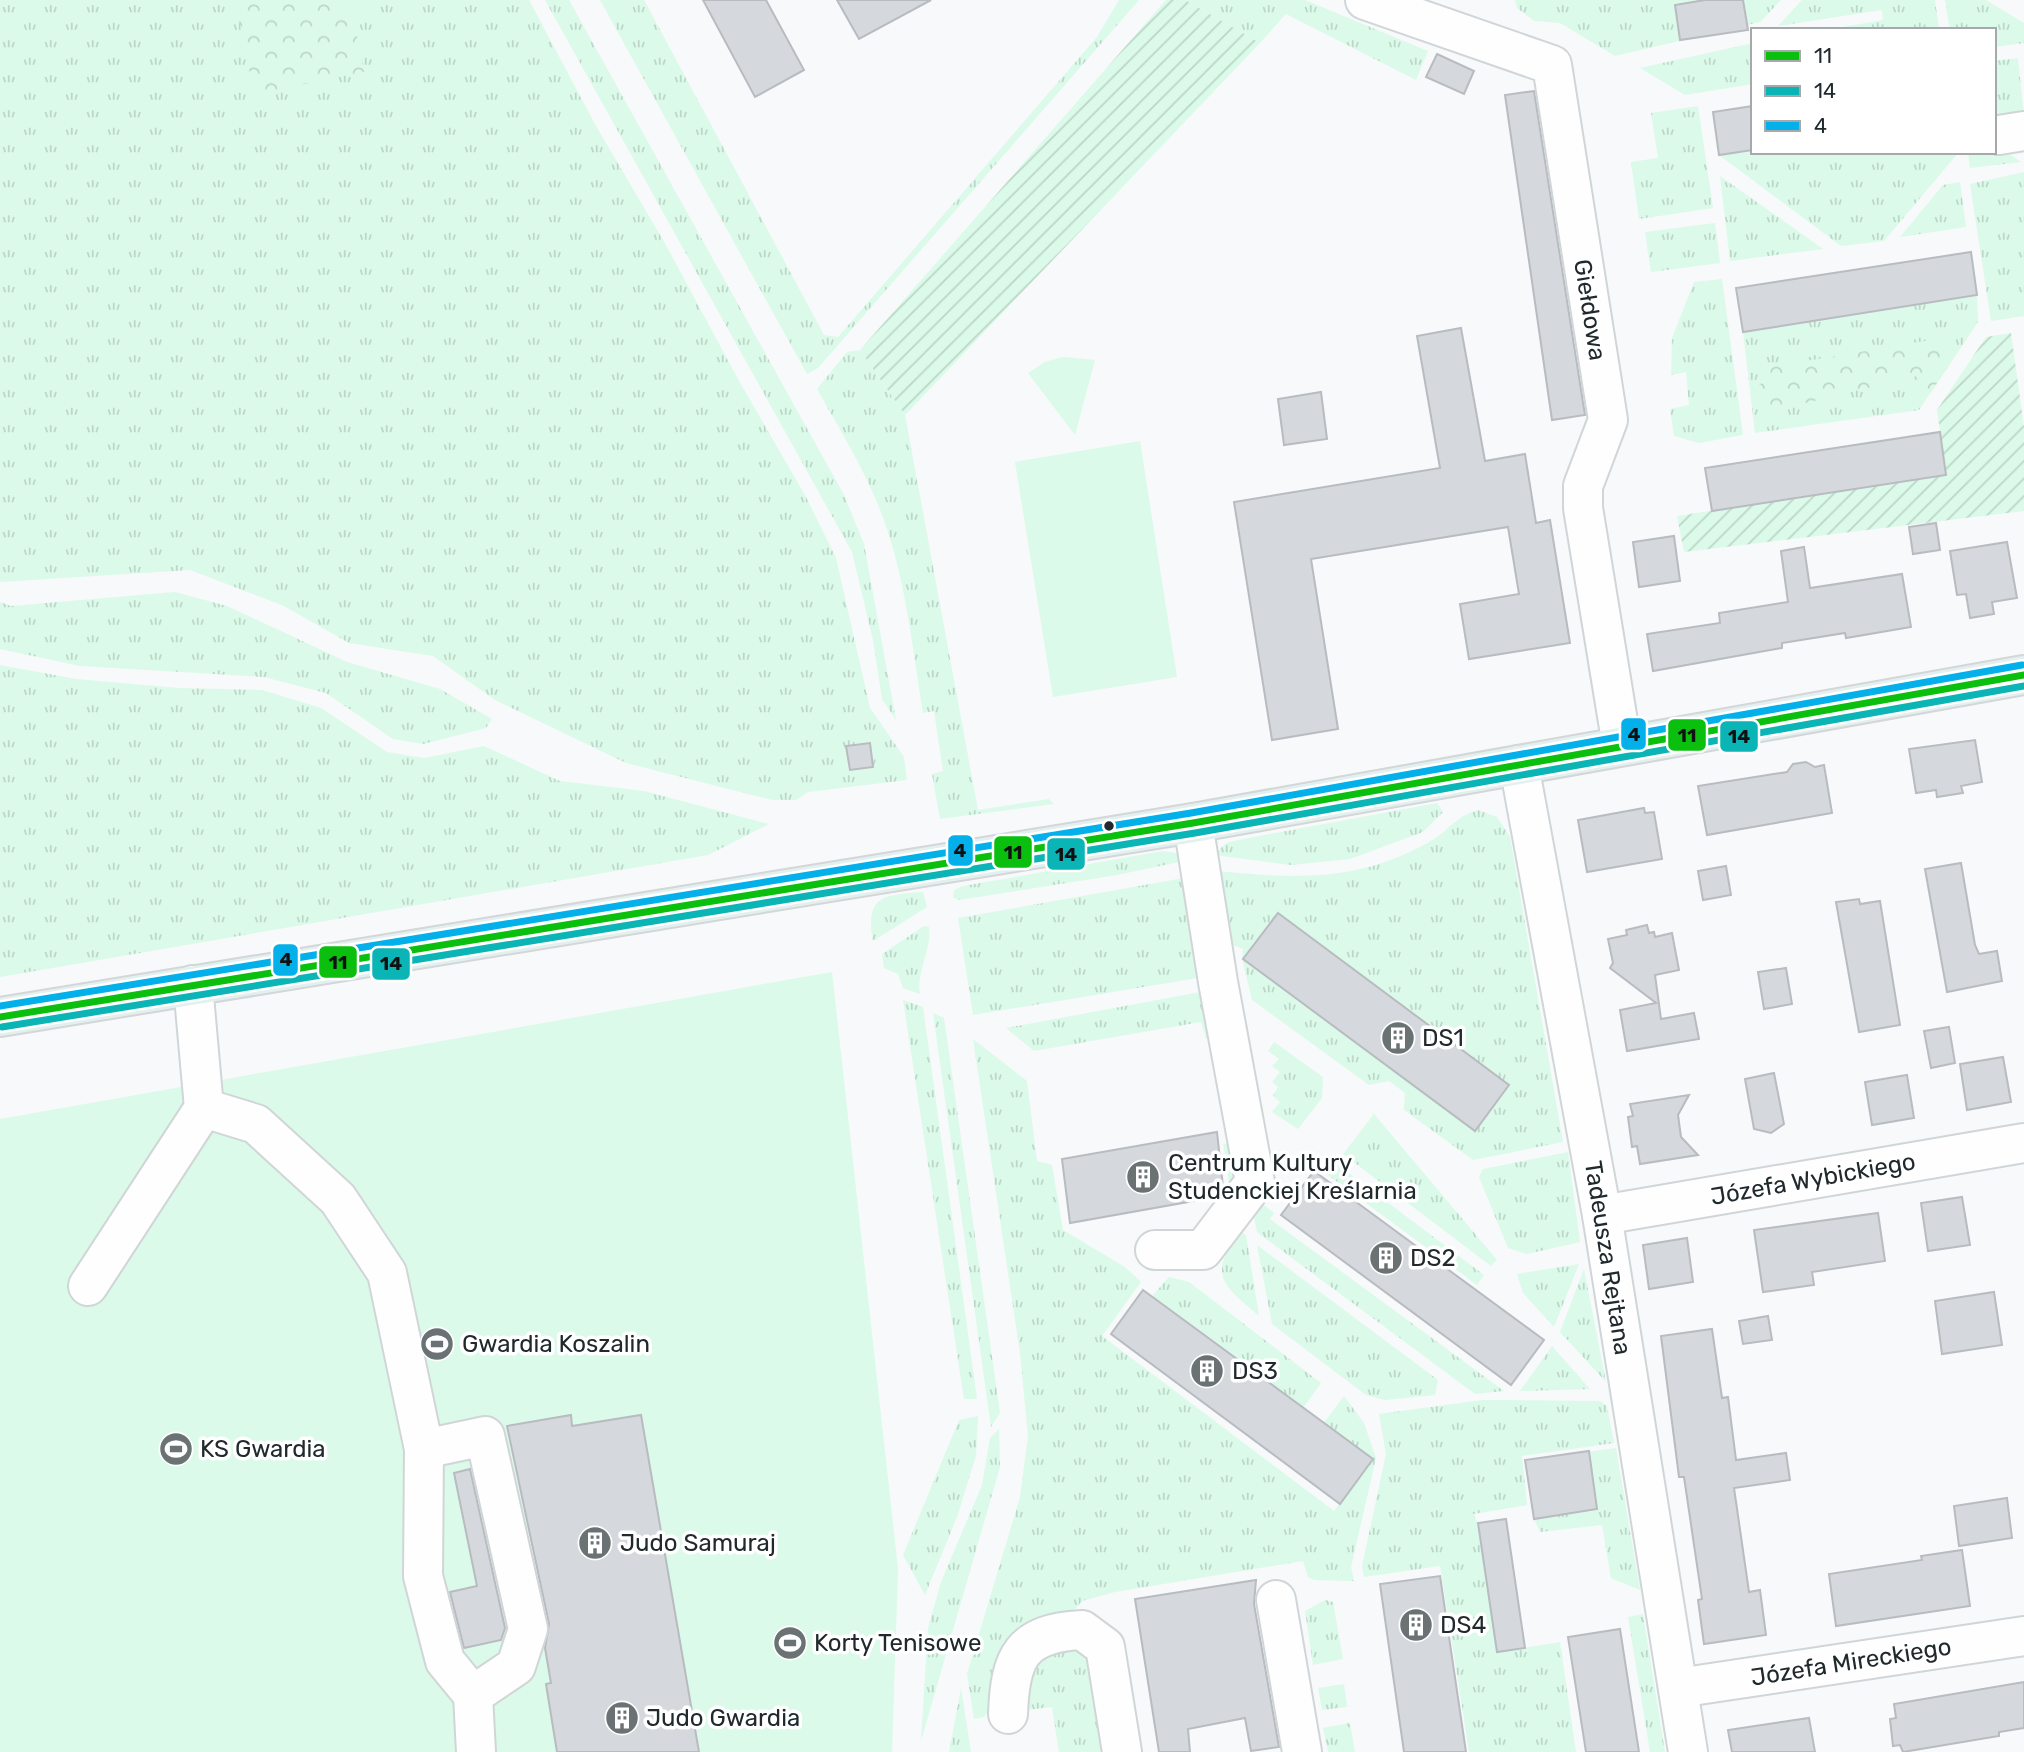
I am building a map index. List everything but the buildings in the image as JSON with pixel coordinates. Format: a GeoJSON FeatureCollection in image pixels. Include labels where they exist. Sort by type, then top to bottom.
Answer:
{"type":"FeatureCollection","features":[{"type":"Feature","properties":{"kind":"main road"},"geometry":{"type":"LineString","coordinates":[[0,1017],[1193,823],[2024,675]]}},
{"type":"Feature","properties":{"kind":"street","name":"Giełdowa"},"geometry":{"type":"LineString","coordinates":[[1365,0],[1552,65],[1608,419],[1583,486],[1583,508],[1622,746]]}},
{"type":"Feature","properties":{"kind":"street","name":"Tadeusza Rejtana"},"geometry":{"type":"LineString","coordinates":[[1519,765],[1602,1215],[1688,1752]]}},
{"type":"Feature","properties":{"kind":"street"},"geometry":{"type":"LineString","coordinates":[[1156,1250],[1203,1250],[1255,1182],[1218,982],[1193,823]]}},
{"type":"Feature","properties":{"kind":"street"},"geometry":{"type":"LineString","coordinates":[[89,1286],[204,1108],[193,985]]}},
{"type":"Feature","properties":{"kind":"street"},"geometry":{"type":"LineString","coordinates":[[204,1108],[256,1125],[287,1152],[338,1199],[387,1273],[424,1449],[423,1576],[445,1661],[473,1695],[476,1752]]}},
{"type":"Feature","properties":{"kind":"street","name":"Józefa Wybickiego"},"geometry":{"type":"LineString","coordinates":[[1602,1215],[2024,1143]]}},
{"type":"Feature","properties":{"kind":"street"},"geometry":{"type":"LineString","coordinates":[[424,1449],[485,1436],[528,1629],[516,1666],[473,1695]]}},
{"type":"Feature","properties":{"kind":"street"},"geometry":{"type":"LineString","coordinates":[[1276,1600],[1302,1752]]}},
{"type":"Feature","properties":{"kind":"street"},"geometry":{"type":"LineString","coordinates":[[1008,1714],[1010,1678],[1019,1654],[1051,1632],[1082,1630],[1105,1647],[1122,1752]]}},
{"type":"Feature","properties":{"kind":"street","name":"Józefa Mireckiego"},"geometry":{"type":"LineString","coordinates":[[1678,1688],[2024,1636]]}},
{"type":"Feature","properties":{"kind":"green space"},"geometry":{"type":"Polygon","coordinates":[[[0,0],[529,0],[596,126],[667,247],[739,381],[806,497],[836,558],[870,708],[904,757],[907,780],[808,792],[796,800],[772,800],[626,763],[495,700],[433,656],[349,643],[284,606],[190,570],[0,582],[0,0]]]}},
{"type":"Feature","properties":{"kind":"green space"},"geometry":{"type":"Polygon","coordinates":[[[235,0],[350,0],[364,72],[254,94],[235,0]]]}},
{"type":"Feature","properties":{"kind":"green space"},"geometry":{"type":"Polygon","coordinates":[[[545,0],[569,0],[844,495],[864,544],[896,720],[882,699],[873,640],[852,552],[545,0]]]}},
{"type":"Feature","properties":{"kind":"green space"},"geometry":{"type":"Polygon","coordinates":[[[600,0],[644,0],[824,335],[838,337],[1097,37],[1119,0],[1139,0],[818,368],[807,374],[600,0]]]}},
{"type":"Feature","properties":{"kind":"green space"},"geometry":{"type":"Polygon","coordinates":[[[1166,0],[1185,0],[1260,43],[905,415],[860,350],[1166,0]]]}},
{"type":"Feature","properties":{"kind":"green space"},"geometry":{"type":"Polygon","coordinates":[[[1185,0],[1305,0],[1428,51],[1416,80],[1286,14],[1260,43],[1185,0]]]}},
{"type":"Feature","properties":{"kind":"green space"},"geometry":{"type":"Polygon","coordinates":[[[1515,0],[1781,0],[1760,22],[1615,56],[1560,23],[1534,21],[1517,8],[1515,0]]]}},
{"type":"Feature","properties":{"kind":"green space"},"geometry":{"type":"Polygon","coordinates":[[[1802,0],[1935,0],[1939,28],[1837,28],[1883,20],[1882,10],[1778,26],[1802,0]]]}},
{"type":"Feature","properties":{"kind":"green space"},"geometry":{"type":"Polygon","coordinates":[[[1945,0],[1986,0],[2024,23],[2024,43],[1996,47],[1996,28],[1950,28],[1945,0]]]}},
{"type":"Feature","properties":{"kind":"green space"},"geometry":{"type":"Polygon","coordinates":[[[1751,43],[1751,84],[1685,95],[1640,68],[1751,43]]]}},
{"type":"Feature","properties":{"kind":"green space"},"geometry":{"type":"Polygon","coordinates":[[[2018,58],[2024,116],[1996,121],[1996,61],[2018,58]]]}},
{"type":"Feature","properties":{"kind":"green space"},"geometry":{"type":"Polygon","coordinates":[[[1698,106],[1713,208],[1639,219],[1631,162],[1658,158],[1651,113],[1698,106]]]}},
{"type":"Feature","properties":{"kind":"green space"},"geometry":{"type":"Polygon","coordinates":[[[1996,145],[2021,162],[1970,168],[1968,154],[1996,154],[1996,145]]]}},
{"type":"Feature","properties":{"kind":"green space"},"geometry":{"type":"Polygon","coordinates":[[[1751,150],[1751,154],[1957,154],[1884,241],[1841,246],[1719,155],[1751,150]]]}},
{"type":"Feature","properties":{"kind":"green space"},"geometry":{"type":"Polygon","coordinates":[[[2024,172],[2024,316],[1991,321],[1970,184],[2024,172]]]}},
{"type":"Feature","properties":{"kind":"green space"},"geometry":{"type":"Polygon","coordinates":[[[1720,176],[1823,249],[1730,261],[1720,176]]]}},
{"type":"Feature","properties":{"kind":"green space"},"geometry":{"type":"Polygon","coordinates":[[[1960,182],[1966,227],[1900,237],[1943,185],[1960,182]]]}},
{"type":"Feature","properties":{"kind":"green space"},"geometry":{"type":"Polygon","coordinates":[[[1715,223],[1720,263],[1651,272],[1645,232],[1715,223]]]}},
{"type":"Feature","properties":{"kind":"green space"},"geometry":{"type":"Polygon","coordinates":[[[1722,279],[1743,435],[1699,443],[1674,436],[1670,409],[1689,405],[1686,372],[1671,375],[1672,338],[1694,282],[1722,279]]]}},
{"type":"Feature","properties":{"kind":"green space"},"geometry":{"type":"Polygon","coordinates":[[[1977,295],[1978,322],[1919,410],[1755,433],[1743,332],[1977,295]]]}},
{"type":"Feature","properties":{"kind":"green space"},"geometry":{"type":"Polygon","coordinates":[[[2011,333],[2024,427],[2024,511],[1684,552],[1677,516],[1946,475],[1937,410],[1986,337],[2011,333]]]}},
{"type":"Feature","properties":{"kind":"green space"},"geometry":{"type":"Polygon","coordinates":[[[1942,338],[1951,362],[1932,391],[1923,391],[1917,376],[1765,413],[1759,384],[1771,382],[1770,367],[1942,338]]]}},
{"type":"Feature","properties":{"kind":"green space"},"geometry":{"type":"Polygon","coordinates":[[[860,350],[905,415],[978,810],[1049,799],[1054,804],[940,819],[932,774],[943,771],[934,711],[923,713],[905,601],[892,546],[867,480],[817,389],[847,352],[860,350]]]}},
{"type":"Feature","properties":{"kind":"green space"},"geometry":{"type":"Polygon","coordinates":[[[1063,357],[1095,360],[1075,435],[1028,373],[1045,362],[1063,357]]]}},
{"type":"Feature","properties":{"kind":"green space"},"geometry":{"type":"Polygon","coordinates":[[[1140,441],[1177,677],[1053,697],[1015,462],[1140,441]]]}},
{"type":"Feature","properties":{"kind":"green space"},"geometry":{"type":"Polygon","coordinates":[[[175,592],[227,606],[347,662],[440,689],[492,719],[486,728],[423,744],[393,739],[326,693],[264,677],[80,666],[0,649],[0,602],[11,606],[175,592]]]}},
{"type":"Feature","properties":{"kind":"green space"},"geometry":{"type":"Polygon","coordinates":[[[0,665],[76,679],[179,688],[262,690],[321,708],[387,752],[424,758],[484,746],[560,781],[644,791],[769,824],[708,855],[0,977],[0,665]]]}},
{"type":"Feature","properties":{"kind":"green space"},"geometry":{"type":"Polygon","coordinates":[[[1437,803],[1443,812],[1423,832],[1350,859],[1291,865],[1214,855],[1226,843],[1238,840],[1437,803]]]}},
{"type":"Feature","properties":{"kind":"green space"},"geometry":{"type":"Polygon","coordinates":[[[1478,810],[1497,817],[1510,837],[1563,1142],[1473,1160],[1404,1110],[1405,1093],[1389,1081],[1369,1085],[1252,1000],[1242,959],[1243,949],[1228,943],[1219,871],[1300,876],[1352,871],[1403,855],[1429,842],[1463,817],[1478,810]]]}},
{"type":"Feature","properties":{"kind":"green space"},"geometry":{"type":"Polygon","coordinates":[[[1163,851],[1176,853],[1184,861],[1117,875],[959,900],[953,897],[954,890],[963,886],[1163,851]]]}},
{"type":"Feature","properties":{"kind":"green space"},"geometry":{"type":"Polygon","coordinates":[[[1184,878],[1204,977],[973,1015],[958,918],[1184,878]]]}},
{"type":"Feature","properties":{"kind":"green space"},"geometry":{"type":"Polygon","coordinates":[[[923,892],[927,907],[873,941],[872,914],[880,900],[898,894],[923,892]]]}},
{"type":"Feature","properties":{"kind":"green space"},"geometry":{"type":"Polygon","coordinates":[[[924,926],[929,927],[929,936],[920,977],[920,994],[903,988],[898,974],[884,968],[882,954],[924,926]]]}},
{"type":"Feature","properties":{"kind":"green space","name":"Gwardia Koszalin"},"geometry":{"type":"Polygon","coordinates":[[[832,972],[898,1569],[892,1752],[0,1752],[0,1119],[832,972]]]}},
{"type":"Feature","properties":{"kind":"green space"},"geometry":{"type":"Polygon","coordinates":[[[1206,991],[1214,1037],[1206,1038],[1201,1022],[1034,1051],[1006,1028],[1206,991]]]}},
{"type":"Feature","properties":{"kind":"green space"},"geometry":{"type":"Polygon","coordinates":[[[903,1000],[923,1007],[977,1399],[964,1399],[903,1000]]]}},
{"type":"Feature","properties":{"kind":"green space"},"geometry":{"type":"Polygon","coordinates":[[[933,1013],[944,1018],[1000,1413],[991,1427],[933,1013]]]}},
{"type":"Feature","properties":{"kind":"green space"},"geometry":{"type":"Polygon","coordinates":[[[973,1039],[1027,1081],[1037,1161],[1052,1165],[1063,1230],[1125,1267],[1141,1282],[1102,1336],[1334,1511],[1372,1459],[1324,1423],[1344,1396],[1364,1423],[1376,1458],[1351,1567],[1354,1581],[1314,1580],[1308,1577],[1303,1561],[1115,1592],[1082,1601],[984,1717],[974,1719],[967,1674],[1020,1497],[1028,1436],[1020,1353],[973,1039]]]}},
{"type":"Feature","properties":{"kind":"green space"},"geometry":{"type":"Polygon","coordinates":[[[1274,1042],[1323,1077],[1322,1098],[1298,1129],[1272,1112],[1280,1102],[1273,1096],[1278,1087],[1272,1082],[1280,1072],[1272,1066],[1279,1059],[1268,1051],[1274,1042]]]}},
{"type":"Feature","properties":{"kind":"green space"},"geometry":{"type":"Polygon","coordinates":[[[1374,1114],[1497,1260],[1491,1266],[1343,1154],[1374,1114]]]}},
{"type":"Feature","properties":{"kind":"green space"},"geometry":{"type":"Polygon","coordinates":[[[1223,1143],[1232,1146],[1235,1183],[1229,1183],[1223,1143]]]}},
{"type":"Feature","properties":{"kind":"green space"},"geometry":{"type":"Polygon","coordinates":[[[1568,1152],[1580,1242],[1527,1254],[1508,1248],[1479,1177],[1483,1169],[1568,1152]]]}},
{"type":"Feature","properties":{"kind":"green space"},"geometry":{"type":"Polygon","coordinates":[[[1330,1159],[1484,1275],[1477,1285],[1321,1170],[1330,1159]]]}},
{"type":"Feature","properties":{"kind":"green space"},"geometry":{"type":"Polygon","coordinates":[[[1260,1202],[1274,1213],[1270,1219],[1504,1391],[1475,1394],[1257,1232],[1253,1213],[1260,1202]]]}},
{"type":"Feature","properties":{"kind":"green space"},"geometry":{"type":"Polygon","coordinates":[[[1239,1231],[1246,1235],[1259,1316],[1236,1296],[1224,1278],[1224,1259],[1239,1231]]]}},
{"type":"Feature","properties":{"kind":"green space"},"geometry":{"type":"Polygon","coordinates":[[[1257,1245],[1438,1380],[1435,1395],[1385,1400],[1366,1395],[1272,1324],[1257,1245]]]}},
{"type":"Feature","properties":{"kind":"green space"},"geometry":{"type":"Polygon","coordinates":[[[1579,1264],[1554,1327],[1523,1293],[1517,1274],[1579,1264]]]}},
{"type":"Feature","properties":{"kind":"green space"},"geometry":{"type":"Polygon","coordinates":[[[1584,1269],[1606,1382],[1560,1332],[1584,1269]]]}},
{"type":"Feature","properties":{"kind":"green space"},"geometry":{"type":"Polygon","coordinates":[[[1169,1277],[1189,1282],[1321,1383],[1303,1408],[1152,1296],[1169,1277]]]}},
{"type":"Feature","properties":{"kind":"green space"},"geometry":{"type":"Polygon","coordinates":[[[1552,1346],[1590,1389],[1520,1391],[1552,1346]]]}},
{"type":"Feature","properties":{"kind":"green space"},"geometry":{"type":"Polygon","coordinates":[[[1482,1400],[1600,1401],[1607,1406],[1614,1443],[1522,1456],[1527,1505],[1473,1514],[1478,1523],[1497,1652],[1560,1642],[1576,1752],[1469,1752],[1440,1566],[1364,1577],[1362,1566],[1386,1454],[1379,1414],[1482,1400]]]}},
{"type":"Feature","properties":{"kind":"green space"},"geometry":{"type":"Polygon","coordinates":[[[978,1416],[976,1456],[957,1517],[925,1595],[903,1555],[959,1420],[978,1416]]]}},
{"type":"Feature","properties":{"kind":"green space"},"geometry":{"type":"Polygon","coordinates":[[[999,1429],[1000,1467],[921,1741],[928,1628],[941,1582],[982,1485],[990,1438],[999,1429]]]}},
{"type":"Feature","properties":{"kind":"green space"},"geometry":{"type":"Polygon","coordinates":[[[1616,1448],[1640,1590],[1611,1578],[1602,1525],[1540,1532],[1534,1519],[1525,1460],[1616,1448]]]}},
{"type":"Feature","properties":{"kind":"green space"},"geometry":{"type":"Polygon","coordinates":[[[1325,1600],[1333,1602],[1343,1659],[1313,1665],[1305,1611],[1325,1600]]]}},
{"type":"Feature","properties":{"kind":"green space"},"geometry":{"type":"Polygon","coordinates":[[[1643,1614],[1665,1752],[1650,1752],[1628,1617],[1643,1614]]]}},
{"type":"Feature","properties":{"kind":"green space"},"geometry":{"type":"Polygon","coordinates":[[[1062,1645],[1092,1653],[1108,1752],[1059,1752],[1052,1707],[1026,1710],[1029,1668],[1062,1645]]]}},
{"type":"Feature","properties":{"kind":"green space"},"geometry":{"type":"Polygon","coordinates":[[[1344,1684],[1347,1707],[1322,1710],[1318,1688],[1344,1684]]]}},
{"type":"Feature","properties":{"kind":"green space"},"geometry":{"type":"Polygon","coordinates":[[[961,1688],[971,1752],[949,1752],[961,1688]]]}},
{"type":"Feature","properties":{"kind":"green space"},"geometry":{"type":"Polygon","coordinates":[[[1350,1723],[1355,1752],[1328,1752],[1323,1728],[1350,1723]]]}},
{"type":"Feature","properties":{"kind":"transit line","name":"4"},"geometry":{"type":"LineString","coordinates":[[0,1006],[1191,813],[2022,665]]}},
{"type":"Feature","properties":{"kind":"transit line","name":"11"},"geometry":{"type":"LineString","coordinates":[[0,1017],[1193,823],[2024,675]]}},
{"type":"Feature","properties":{"kind":"transit line","name":"14"},"geometry":{"type":"LineString","coordinates":[[2,1027],[1195,833],[2024,686]]}},
{"type":"Feature","properties":{"kind":"place","name":"DS1"},"geometry":{"type":"Point","coordinates":[1398,1038]}},
{"type":"Feature","properties":{"kind":"place","name":"Centrum Kultury Studenckiej Kreślarnia"},"geometry":{"type":"Point","coordinates":[1143,1177]}},
{"type":"Feature","properties":{"kind":"place","name":"DS2"},"geometry":{"type":"Point","coordinates":[1386,1258]}},
{"type":"Feature","properties":{"kind":"place","name":"Gwardia Koszalin"},"geometry":{"type":"Point","coordinates":[437,1344]}},
{"type":"Feature","properties":{"kind":"place","name":"DS3"},"geometry":{"type":"Point","coordinates":[1207,1371]}},
{"type":"Feature","properties":{"kind":"place","name":"KS Gwardia"},"geometry":{"type":"Point","coordinates":[176,1449]}},
{"type":"Feature","properties":{"kind":"place","name":"Judo Samuraj"},"geometry":{"type":"Point","coordinates":[595,1543]}},
{"type":"Feature","properties":{"kind":"place","name":"DS4"},"geometry":{"type":"Point","coordinates":[1416,1625]}},
{"type":"Feature","properties":{"kind":"place","name":"Korty Tenisowe"},"geometry":{"type":"Point","coordinates":[790,1643]}},
{"type":"Feature","properties":{"kind":"place","name":"Judo Gwardia"},"geometry":{"type":"Point","coordinates":[622,1718]}}]}
